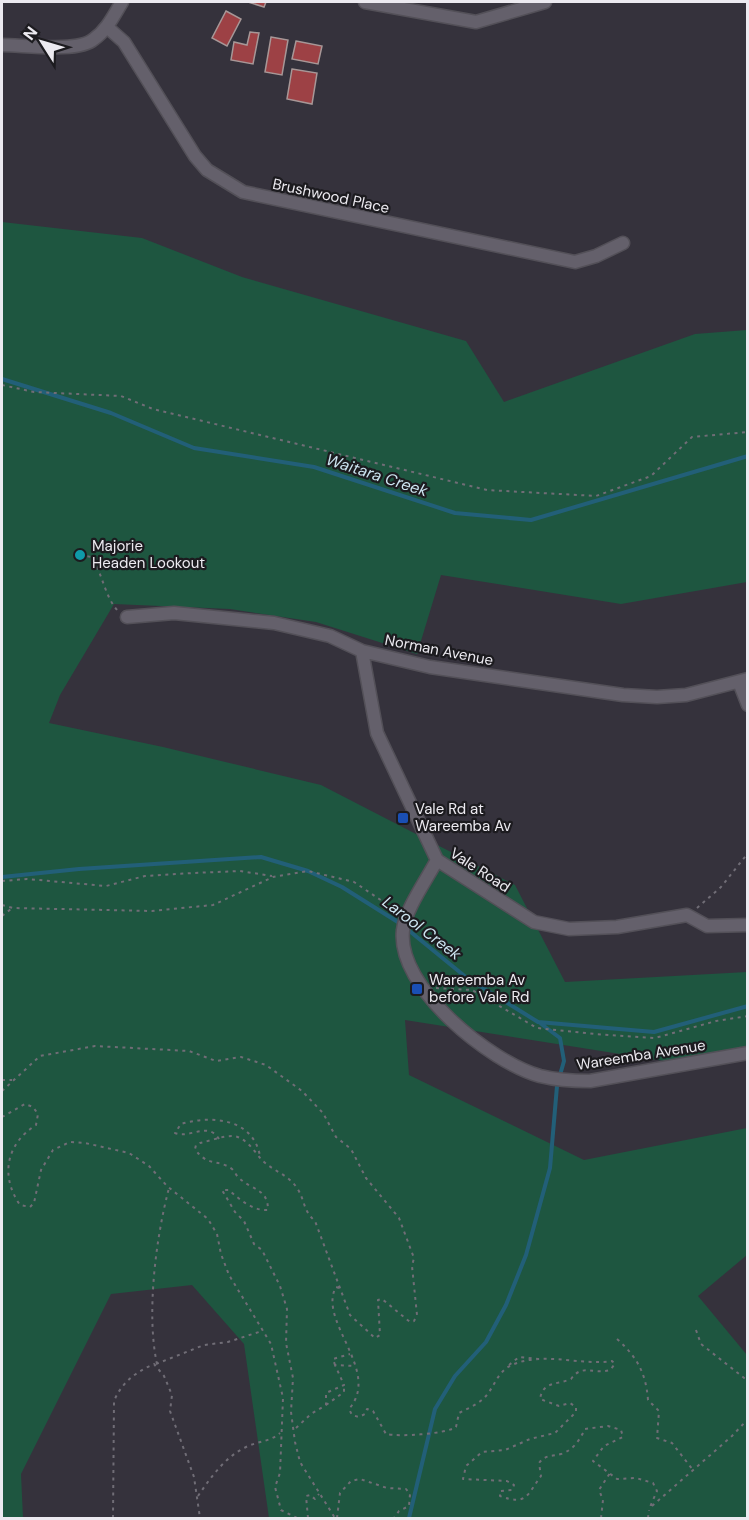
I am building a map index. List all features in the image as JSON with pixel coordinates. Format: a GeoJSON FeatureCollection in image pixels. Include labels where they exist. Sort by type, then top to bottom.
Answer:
{"type":"FeatureCollection","features":[{"type":"Feature","properties":{"kind":"street"},"geometry":{"type":"LineString","coordinates":[[2,45],[76,46],[93,41],[106,27],[122,2]]}},
{"type":"Feature","properties":{"kind":"street"},"geometry":{"type":"LineString","coordinates":[[365,2],[476,22],[545,2]]}},
{"type":"Feature","properties":{"kind":"street","name":"Brushwood Place"},"geometry":{"type":"LineString","coordinates":[[106,27],[124,42],[195,156],[214,176],[243,192],[575,262],[596,256],[623,243]]}},
{"type":"Feature","properties":{"kind":"street","name":"Norman Avenue"},"geometry":{"type":"LineString","coordinates":[[127,617],[174,613],[274,623],[330,636],[362,651],[429,667],[623,695],[657,697],[686,695],[743,680]]}},
{"type":"Feature","properties":{"kind":"street","name":"Vale Road"},"geometry":{"type":"LineString","coordinates":[[362,651],[377,733],[437,860],[534,922],[569,929],[618,927],[687,915],[707,926],[747,925]]}},
{"type":"Feature","properties":{"kind":"street"},"geometry":{"type":"LineString","coordinates":[[743,680],[747,705]]}},
{"type":"Feature","properties":{"kind":"street","name":"Wareemba Avenue"},"geometry":{"type":"LineString","coordinates":[[437,860],[406,919],[403,937],[410,964],[420,987],[456,1027],[508,1062],[551,1078],[590,1081],[747,1053]]}},
{"type":"Feature","properties":{"kind":"path"},"geometry":{"type":"LineString","coordinates":[[2,385],[34,392],[121,396],[153,409],[487,490],[596,496],[651,476],[692,437],[747,432]]}},
{"type":"Feature","properties":{"kind":"path"},"geometry":{"type":"LineString","coordinates":[[80,555],[91,557],[99,567],[116,610],[127,617]]}},
{"type":"Feature","properties":{"kind":"path"},"geometry":{"type":"LineString","coordinates":[[709,900],[747,853]]}},
{"type":"Feature","properties":{"kind":"path"},"geometry":{"type":"LineString","coordinates":[[2,881],[27,879],[106,886],[145,876],[193,873],[240,871],[273,877]]}},
{"type":"Feature","properties":{"kind":"path"},"geometry":{"type":"LineString","coordinates":[[2,905],[13,908],[153,911],[213,905],[273,877],[308,872],[354,882],[406,919]]}},
{"type":"Feature","properties":{"kind":"path"},"geometry":{"type":"LineString","coordinates":[[2,916],[13,908]]}},
{"type":"Feature","properties":{"kind":"path"},"geometry":{"type":"LineString","coordinates":[[420,987],[472,990],[537,1028],[595,1034],[655,1038],[716,1021],[747,1016]]}},
{"type":"Feature","properties":{"kind":"path"},"geometry":{"type":"LineString","coordinates":[[2,1091],[40,1056],[95,1046],[189,1051],[216,1060],[241,1057],[266,1065],[285,1076],[323,1113],[336,1137],[351,1149],[366,1178],[385,1197],[399,1218],[414,1258],[412,1266],[417,1315],[414,1321],[410,1322],[382,1299],[378,1300],[380,1335],[375,1338],[350,1315],[315,1221],[303,1207],[298,1189],[287,1175],[261,1159],[255,1150],[238,1137],[196,1145],[195,1149],[206,1162],[231,1168],[239,1179],[265,1193],[268,1199],[268,1210],[261,1211],[245,1205],[229,1190],[222,1190],[235,1212],[244,1221],[254,1244],[262,1250],[280,1286],[287,1309],[286,1343],[293,1378],[291,1412],[296,1428],[300,1462],[336,1518]]}},
{"type":"Feature","properties":{"kind":"path"},"geometry":{"type":"LineString","coordinates":[[2,1080],[12,1080]]}},
{"type":"Feature","properties":{"kind":"path"},"geometry":{"type":"LineString","coordinates":[[2,1117],[25,1104],[33,1107],[38,1114],[36,1125],[13,1144],[6,1159],[5,1181],[20,1205],[30,1207],[34,1203],[40,1170],[53,1150],[70,1142],[85,1143],[129,1153],[149,1166],[169,1188],[208,1219],[217,1234],[220,1254],[229,1275],[271,1344],[283,1398],[280,1473],[275,1494],[281,1510],[297,1518]]}},
{"type":"Feature","properties":{"kind":"path"},"geometry":{"type":"LineString","coordinates":[[219,1139],[215,1133],[206,1130],[183,1136],[175,1133],[181,1124],[213,1118],[239,1125],[259,1148],[261,1159]]}},
{"type":"Feature","properties":{"kind":"path"},"geometry":{"type":"LineString","coordinates":[[169,1188],[160,1222],[154,1289],[156,1364],[172,1395],[170,1411],[194,1477],[200,1518]]}},
{"type":"Feature","properties":{"kind":"path"},"geometry":{"type":"LineString","coordinates":[[340,1289],[336,1287],[331,1295],[334,1317],[359,1375],[359,1394],[349,1409],[352,1415],[359,1417],[365,1414],[367,1409],[373,1411],[386,1434],[395,1436],[407,1432],[433,1435],[441,1431],[451,1431],[456,1427],[459,1413],[484,1399],[496,1377],[508,1368],[553,1358],[590,1364],[612,1361],[615,1364],[605,1372],[582,1369],[564,1382],[549,1383],[540,1399],[559,1406],[573,1404],[576,1412],[570,1419],[555,1433],[530,1439],[505,1450],[482,1452],[466,1466],[463,1479],[507,1481],[514,1485],[512,1490],[500,1491],[500,1496],[522,1500],[528,1497],[541,1476],[538,1463],[544,1457],[562,1454],[581,1440],[585,1429],[608,1426],[624,1433],[623,1437],[604,1446],[594,1461],[617,1479],[636,1478],[653,1483],[657,1491],[649,1509],[648,1518]]}},
{"type":"Feature","properties":{"kind":"path"},"geometry":{"type":"LineString","coordinates":[[696,1330],[701,1344],[747,1381]]}},
{"type":"Feature","properties":{"kind":"path"},"geometry":{"type":"LineString","coordinates":[[113,1518],[114,1401],[120,1388],[133,1376],[156,1364],[204,1345],[228,1342],[262,1331]]}},
{"type":"Feature","properties":{"kind":"path"},"geometry":{"type":"LineString","coordinates":[[617,1339],[638,1360],[647,1382],[648,1400],[659,1411],[657,1438],[672,1443],[693,1470]]}},
{"type":"Feature","properties":{"kind":"path"},"geometry":{"type":"LineString","coordinates":[[296,1428],[344,1392],[344,1385],[333,1359],[350,1354]]}},
{"type":"Feature","properties":{"kind":"path"},"geometry":{"type":"LineString","coordinates":[[508,1368],[511,1361],[519,1357],[540,1360]]}},
{"type":"Feature","properties":{"kind":"path"},"geometry":{"type":"LineString","coordinates":[[335,1365],[354,1366]]}},
{"type":"Feature","properties":{"kind":"path"},"geometry":{"type":"LineString","coordinates":[[326,1406],[326,1393],[344,1385]]}},
{"type":"Feature","properties":{"kind":"path"},"geometry":{"type":"LineString","coordinates":[[649,1509],[732,1436],[747,1419]]}},
{"type":"Feature","properties":{"kind":"path"},"geometry":{"type":"LineString","coordinates":[[198,1496],[222,1463],[246,1447],[270,1440],[281,1432]]}},
{"type":"Feature","properties":{"kind":"path"},"geometry":{"type":"LineString","coordinates":[[601,1518],[603,1500],[599,1490],[610,1473]]}},
{"type":"Feature","properties":{"kind":"path"},"geometry":{"type":"LineString","coordinates":[[336,1518],[340,1493],[351,1481],[360,1479],[387,1488],[406,1489],[410,1494],[409,1506],[399,1510],[394,1518]]}},
{"type":"Feature","properties":{"kind":"path"},"geometry":{"type":"LineString","coordinates":[[308,1518],[306,1496],[310,1495],[315,1499],[319,1494]]}},
{"type":"Feature","properties":{"kind":"green space"},"geometry":{"type":"Polygon","coordinates":[[[2,222],[142,238],[242,277],[466,341],[504,402],[695,334],[747,330],[747,582],[621,604],[441,575],[417,654],[316,622],[230,609],[114,604],[60,695],[49,723],[163,747],[321,785],[515,885],[565,982],[747,972],[747,1058],[696,1066],[405,1020],[409,1075],[584,1160],[747,1128],[747,1255],[698,1296],[747,1355],[747,1518],[269,1518],[244,1344],[192,1285],[111,1294],[21,1474],[23,1518],[2,1518],[2,222]]]}},
{"type":"Feature","properties":{"kind":"building"},"geometry":{"type":"Polygon","coordinates":[[[248,2],[266,2],[264,7],[248,2]]]}},
{"type":"Feature","properties":{"kind":"building"},"geometry":{"type":"Polygon","coordinates":[[[226,11],[241,19],[227,46],[212,38],[226,11]]]}},
{"type":"Feature","properties":{"kind":"building"},"geometry":{"type":"Polygon","coordinates":[[[250,32],[259,33],[253,64],[231,60],[234,42],[247,45],[250,32]]]}},
{"type":"Feature","properties":{"kind":"building"},"geometry":{"type":"Polygon","coordinates":[[[271,37],[288,40],[282,75],[265,72],[271,37]]]}},
{"type":"Feature","properties":{"kind":"building"},"geometry":{"type":"Polygon","coordinates":[[[296,41],[322,46],[318,64],[292,59],[296,41]]]}},
{"type":"Feature","properties":{"kind":"building"},"geometry":{"type":"Polygon","coordinates":[[[292,69],[317,73],[312,104],[287,99],[292,69]]]}},
{"type":"Feature","properties":{"kind":"waterway","name":"Waitara Creek"},"geometry":{"type":"LineString","coordinates":[[2,379],[111,413],[194,448],[314,467],[455,513],[531,520],[748,456]]}},
{"type":"Feature","properties":{"kind":"waterway","name":"Larool Creek"},"geometry":{"type":"LineString","coordinates":[[2,877],[79,869],[261,857],[308,871],[342,887],[401,924]]}},
{"type":"Feature","properties":{"kind":"waterway","name":"Larool Creek"},"geometry":{"type":"LineString","coordinates":[[407,929],[467,978],[538,1022],[654,1032],[748,1006]]}},
{"type":"Feature","properties":{"kind":"waterway"},"geometry":{"type":"LineString","coordinates":[[540,1023],[560,1038],[564,1061],[560,1075]]}},
{"type":"Feature","properties":{"kind":"waterway"},"geometry":{"type":"LineString","coordinates":[[409,1518],[435,1409],[455,1376],[486,1342],[506,1305],[526,1255],[550,1168],[557,1086]]}},
{"type":"Feature","properties":{"kind":"place","name":"Majorie Headen Lookout"},"geometry":{"type":"Point","coordinates":[80,555]}},
{"type":"Feature","properties":{"kind":"place","name":"Vale Rd at Wareemba Av"},"geometry":{"type":"Point","coordinates":[403,818]}},
{"type":"Feature","properties":{"kind":"place","name":"Wareemba Av before Vale Rd"},"geometry":{"type":"Point","coordinates":[417,989]}}]}
